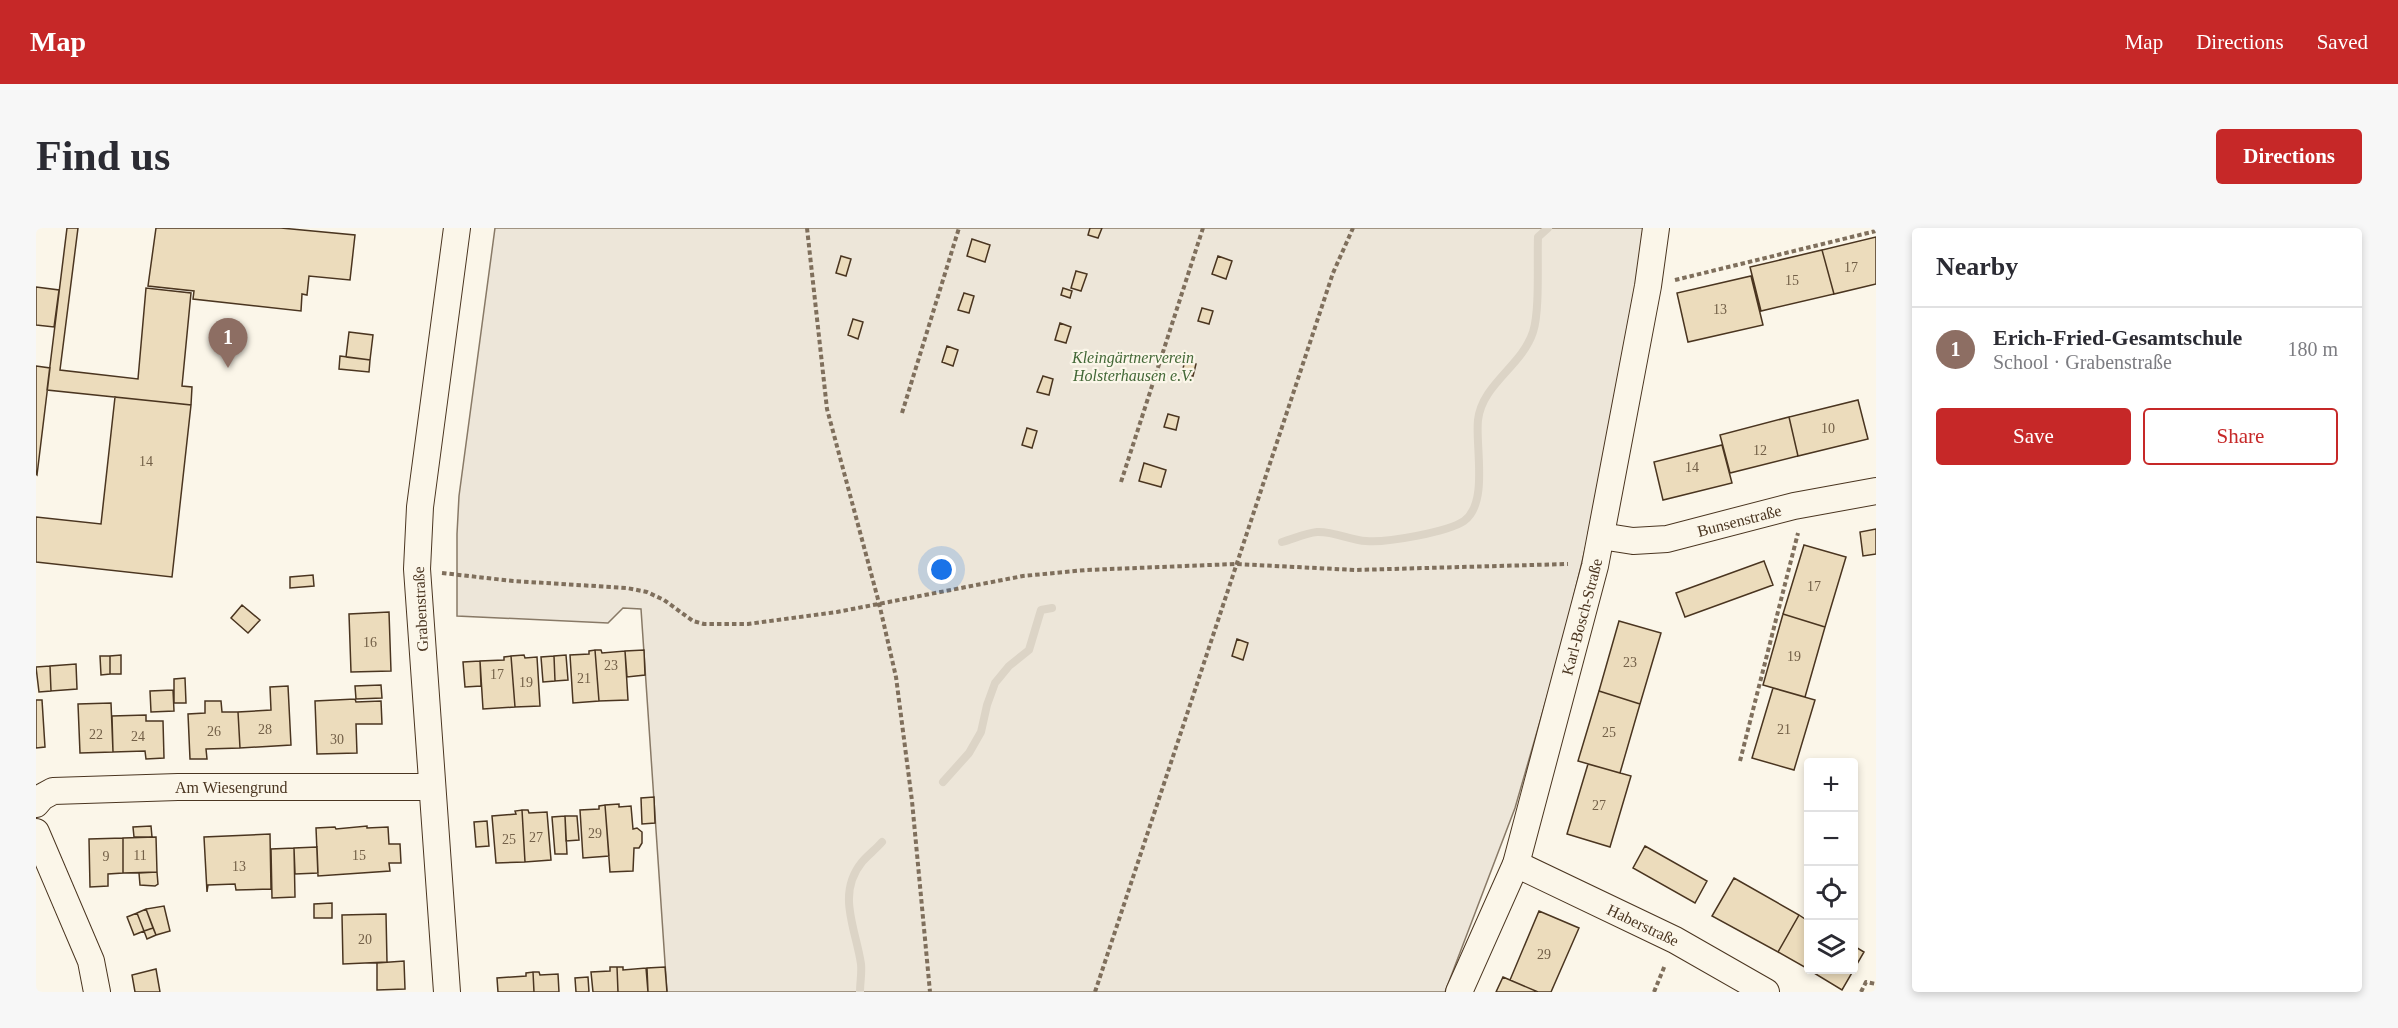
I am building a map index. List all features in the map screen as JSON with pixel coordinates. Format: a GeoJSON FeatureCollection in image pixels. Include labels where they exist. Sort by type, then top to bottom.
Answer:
{"type":"FeatureCollection","features":[{"type":"Feature","properties":{"kind":"street","name":"Grabenstraße"},"geometry":{"type":"LineString","coordinates":[[447,992],[417,569],[420,507],[457,228]]}},
{"type":"Feature","properties":{"kind":"street","name":"Karl-Bosch-Straße"},"geometry":{"type":"LineString","coordinates":[[1459,992],[1516,864],[1595,566],[1648,286],[1656,228]]}},
{"type":"Feature","properties":{"kind":"street","name":"Bunsenstraße"},"geometry":{"type":"LineString","coordinates":[[1601,537],[1633,541],[1667,539],[1794,506],[1876,490]]}},
{"type":"Feature","properties":{"kind":"street","name":"Am Wiesengrund"},"geometry":{"type":"LineString","coordinates":[[36,804],[52,791],[178,787],[432,787]]}},
{"type":"Feature","properties":{"kind":"street"},"geometry":{"type":"LineString","coordinates":[[36,832],[91,961],[97,992]]}},
{"type":"Feature","properties":{"kind":"street","name":"Haberstraße"},"geometry":{"type":"LineString","coordinates":[[1516,864],[1675,940],[1766,992]]}},
{"type":"Feature","properties":{"kind":"path"},"geometry":{"type":"LineString","coordinates":[[807,228],[827,409],[879,603],[896,677],[912,801],[930,992]]}},
{"type":"Feature","properties":{"kind":"path"},"geometry":{"type":"LineString","coordinates":[[902,413],[959,228]]}},
{"type":"Feature","properties":{"kind":"path"},"geometry":{"type":"LineString","coordinates":[[1121,482],[1203,228]]}},
{"type":"Feature","properties":{"kind":"path"},"geometry":{"type":"LineString","coordinates":[[1095,992],[1333,273],[1353,228]]}},
{"type":"Feature","properties":{"kind":"path"},"geometry":{"type":"LineString","coordinates":[[1648,286],[1876,231]]}},
{"type":"Feature","properties":{"kind":"path"},"geometry":{"type":"LineString","coordinates":[[1740,761],[1799,536],[1794,506]]}},
{"type":"Feature","properties":{"kind":"path"},"geometry":{"type":"LineString","coordinates":[[417,569],[513,581],[627,588],[647,592],[664,600],[693,621],[704,624],[748,624],[837,612],[1023,576],[1086,570],[1235,564],[1355,570],[1560,563],[1595,566]]}},
{"type":"Feature","properties":{"kind":"path"},"geometry":{"type":"LineString","coordinates":[[1861,992],[1866,982],[1876,984]]}},
{"type":"Feature","properties":{"kind":"green space","name":"Kleingärtnerverein Holsterhausen e.V."},"geometry":{"type":"Polygon","coordinates":[[[495,228],[1646,228],[1589,533],[1562,645],[1515,808],[1445,992],[667,992],[641,609],[623,608],[608,623],[457,616],[459,496],[495,228]]]}},
{"type":"Feature","properties":{"kind":"building"},"geometry":{"type":"Polygon","coordinates":[[[67,228],[78,228],[60,370],[138,379],[146,288],[191,293],[182,386],[192,387],[191,405],[47,390],[67,228]]]}},
{"type":"Feature","properties":{"kind":"building"},"geometry":{"type":"Polygon","coordinates":[[[156,228],[281,228],[355,235],[350,280],[309,276],[307,295],[302,294],[301,311],[193,299],[194,291],[148,286],[156,228]]]}},
{"type":"Feature","properties":{"kind":"building"},"geometry":{"type":"Polygon","coordinates":[[[1090,228],[1102,228],[1098,238],[1088,235],[1090,228]]]}},
{"type":"Feature","properties":{"kind":"building"},"geometry":{"type":"Polygon","coordinates":[[[1876,237],[1876,284],[1834,294],[1822,250],[1876,237]]]}},
{"type":"Feature","properties":{"kind":"building"},"geometry":{"type":"Polygon","coordinates":[[[972,239],[990,245],[985,262],[967,256],[972,239]]]}},
{"type":"Feature","properties":{"kind":"building"},"geometry":{"type":"Polygon","coordinates":[[[1822,250],[1834,294],[1761,311],[1750,267],[1822,250]]]}},
{"type":"Feature","properties":{"kind":"building"},"geometry":{"type":"Polygon","coordinates":[[[841,256],[851,259],[846,276],[836,273],[841,256]]]}},
{"type":"Feature","properties":{"kind":"building"},"geometry":{"type":"Polygon","coordinates":[[[1218,256],[1232,261],[1226,279],[1212,274],[1218,256]]]}},
{"type":"Feature","properties":{"kind":"building"},"geometry":{"type":"Polygon","coordinates":[[[1076,271],[1087,274],[1081,291],[1071,288],[1076,271]]]}},
{"type":"Feature","properties":{"kind":"building"},"geometry":{"type":"Polygon","coordinates":[[[1751,276],[1763,325],[1688,342],[1677,293],[1751,276]]]}},
{"type":"Feature","properties":{"kind":"building"},"geometry":{"type":"Polygon","coordinates":[[[36,287],[59,290],[54,327],[36,325],[36,287]]]}},
{"type":"Feature","properties":{"kind":"building"},"geometry":{"type":"Polygon","coordinates":[[[1063,288],[1072,291],[1070,298],[1061,295],[1063,288]]]}},
{"type":"Feature","properties":{"kind":"building"},"geometry":{"type":"Polygon","coordinates":[[[964,293],[974,296],[969,313],[958,310],[964,293]]]}},
{"type":"Feature","properties":{"kind":"building"},"geometry":{"type":"Polygon","coordinates":[[[1202,308],[1213,311],[1209,324],[1198,321],[1202,308]]]}},
{"type":"Feature","properties":{"kind":"building"},"geometry":{"type":"Polygon","coordinates":[[[853,319],[863,322],[858,339],[848,335],[853,319]]]}},
{"type":"Feature","properties":{"kind":"building"},"geometry":{"type":"Polygon","coordinates":[[[1060,323],[1071,327],[1066,343],[1055,340],[1060,323]]]}},
{"type":"Feature","properties":{"kind":"building"},"geometry":{"type":"Polygon","coordinates":[[[349,332],[373,335],[370,360],[346,357],[349,332]]]}},
{"type":"Feature","properties":{"kind":"building"},"geometry":{"type":"Polygon","coordinates":[[[947,346],[958,350],[953,366],[942,362],[947,346]]]}},
{"type":"Feature","properties":{"kind":"building"},"geometry":{"type":"Polygon","coordinates":[[[340,356],[370,360],[369,372],[339,369],[340,356]]]}},
{"type":"Feature","properties":{"kind":"building"},"geometry":{"type":"Polygon","coordinates":[[[1185,360],[1196,364],[1193,376],[1182,373],[1185,360]]]}},
{"type":"Feature","properties":{"kind":"building"},"geometry":{"type":"Polygon","coordinates":[[[36,366],[50,368],[37,475],[36,474],[36,366]]]}},
{"type":"Feature","properties":{"kind":"building"},"geometry":{"type":"Polygon","coordinates":[[[1043,376],[1053,379],[1049,395],[1037,392],[1043,376]]]}},
{"type":"Feature","properties":{"kind":"building"},"geometry":{"type":"Polygon","coordinates":[[[115,397],[191,405],[172,577],[36,562],[36,517],[101,524],[115,397]]]}},
{"type":"Feature","properties":{"kind":"building"},"geometry":{"type":"Polygon","coordinates":[[[1858,400],[1868,439],[1798,456],[1789,417],[1858,400]]]}},
{"type":"Feature","properties":{"kind":"building"},"geometry":{"type":"Polygon","coordinates":[[[1168,414],[1179,417],[1176,430],[1164,427],[1168,414]]]}},
{"type":"Feature","properties":{"kind":"building"},"geometry":{"type":"Polygon","coordinates":[[[1789,417],[1798,456],[1730,473],[1720,435],[1789,417]]]}},
{"type":"Feature","properties":{"kind":"building"},"geometry":{"type":"Polygon","coordinates":[[[1027,428],[1037,431],[1032,448],[1022,445],[1027,428]]]}},
{"type":"Feature","properties":{"kind":"building"},"geometry":{"type":"Polygon","coordinates":[[[1722,445],[1732,483],[1663,500],[1654,462],[1722,445]]]}},
{"type":"Feature","properties":{"kind":"building"},"geometry":{"type":"Polygon","coordinates":[[[1144,463],[1166,470],[1161,487],[1139,481],[1144,463]]]}},
{"type":"Feature","properties":{"kind":"building"},"geometry":{"type":"Polygon","coordinates":[[[1876,529],[1876,554],[1863,556],[1860,532],[1876,529]]]}},
{"type":"Feature","properties":{"kind":"building"},"geometry":{"type":"Polygon","coordinates":[[[1804,545],[1846,557],[1825,627],[1783,614],[1804,545]]]}},
{"type":"Feature","properties":{"kind":"building"},"geometry":{"type":"Polygon","coordinates":[[[1764,561],[1773,585],[1685,617],[1676,593],[1764,561]]]}},
{"type":"Feature","properties":{"kind":"building"},"geometry":{"type":"Polygon","coordinates":[[[313,575],[314,586],[290,588],[290,577],[313,575]]]}},
{"type":"Feature","properties":{"kind":"building"},"geometry":{"type":"Polygon","coordinates":[[[242,605],[260,620],[248,633],[231,618],[242,605]]]}},
{"type":"Feature","properties":{"kind":"building"},"geometry":{"type":"Polygon","coordinates":[[[389,612],[391,671],[351,672],[349,614],[389,612]]]}},
{"type":"Feature","properties":{"kind":"building"},"geometry":{"type":"Polygon","coordinates":[[[1783,614],[1825,627],[1805,697],[1763,685],[1783,614]]]}},
{"type":"Feature","properties":{"kind":"building"},"geometry":{"type":"Polygon","coordinates":[[[1619,621],[1661,633],[1640,704],[1599,691],[1619,621]]]}},
{"type":"Feature","properties":{"kind":"building"},"geometry":{"type":"Polygon","coordinates":[[[1237,639],[1248,643],[1243,660],[1232,656],[1237,639]]]}},
{"type":"Feature","properties":{"kind":"building"},"geometry":{"type":"Polygon","coordinates":[[[595,650],[601,650],[602,653],[625,651],[628,700],[599,701],[595,650]]]}},
{"type":"Feature","properties":{"kind":"building"},"geometry":{"type":"Polygon","coordinates":[[[595,650],[599,701],[573,703],[570,655],[589,654],[589,651],[595,650]]]}},
{"type":"Feature","properties":{"kind":"building"},"geometry":{"type":"Polygon","coordinates":[[[644,650],[645,675],[627,677],[625,651],[644,650]]]}},
{"type":"Feature","properties":{"kind":"building"},"geometry":{"type":"Polygon","coordinates":[[[121,655],[121,674],[110,674],[110,656],[121,655]]]}},
{"type":"Feature","properties":{"kind":"building"},"geometry":{"type":"Polygon","coordinates":[[[524,655],[525,658],[537,657],[540,706],[515,707],[511,656],[524,655]]]}},
{"type":"Feature","properties":{"kind":"building"},"geometry":{"type":"Polygon","coordinates":[[[566,655],[568,680],[555,681],[554,656],[566,655]]]}},
{"type":"Feature","properties":{"kind":"building"},"geometry":{"type":"Polygon","coordinates":[[[100,656],[110,656],[110,674],[101,675],[100,656]]]}},
{"type":"Feature","properties":{"kind":"building"},"geometry":{"type":"Polygon","coordinates":[[[511,656],[515,707],[483,709],[480,661],[504,660],[504,657],[511,656]]]}},
{"type":"Feature","properties":{"kind":"building"},"geometry":{"type":"Polygon","coordinates":[[[554,656],[555,681],[543,682],[541,657],[554,656]]]}},
{"type":"Feature","properties":{"kind":"building"},"geometry":{"type":"Polygon","coordinates":[[[480,661],[481,686],[465,687],[463,662],[480,661]]]}},
{"type":"Feature","properties":{"kind":"building"},"geometry":{"type":"Polygon","coordinates":[[[76,664],[77,689],[51,691],[50,666],[76,664]]]}},
{"type":"Feature","properties":{"kind":"building"},"geometry":{"type":"Polygon","coordinates":[[[50,666],[51,691],[39,692],[36,667],[50,666]]]}},
{"type":"Feature","properties":{"kind":"building"},"geometry":{"type":"Polygon","coordinates":[[[185,678],[186,703],[174,703],[174,679],[185,678]]]}},
{"type":"Feature","properties":{"kind":"building"},"geometry":{"type":"Polygon","coordinates":[[[381,685],[382,698],[356,699],[355,686],[381,685]]]}},
{"type":"Feature","properties":{"kind":"building"},"geometry":{"type":"Polygon","coordinates":[[[288,686],[291,745],[240,748],[238,712],[271,710],[270,687],[288,686]]]}},
{"type":"Feature","properties":{"kind":"building"},"geometry":{"type":"Polygon","coordinates":[[[1773,688],[1815,700],[1794,770],[1752,758],[1773,688]]]}},
{"type":"Feature","properties":{"kind":"building"},"geometry":{"type":"Polygon","coordinates":[[[173,690],[174,711],[151,712],[150,691],[173,690]]]}},
{"type":"Feature","properties":{"kind":"building"},"geometry":{"type":"Polygon","coordinates":[[[1599,691],[1640,704],[1620,773],[1578,761],[1599,691]]]}},
{"type":"Feature","properties":{"kind":"building"},"geometry":{"type":"Polygon","coordinates":[[[355,699],[356,702],[381,701],[382,724],[356,724],[357,753],[317,754],[315,701],[355,699]]]}},
{"type":"Feature","properties":{"kind":"building"},"geometry":{"type":"Polygon","coordinates":[[[36,700],[42,700],[45,747],[36,748],[36,700]]]}},
{"type":"Feature","properties":{"kind":"building"},"geometry":{"type":"Polygon","coordinates":[[[205,701],[221,701],[222,712],[238,712],[240,748],[206,749],[207,759],[190,759],[188,714],[205,713],[205,701]]]}},
{"type":"Feature","properties":{"kind":"building"},"geometry":{"type":"Polygon","coordinates":[[[111,703],[113,752],[80,753],[78,704],[111,703]]]}},
{"type":"Feature","properties":{"kind":"building"},"geometry":{"type":"Polygon","coordinates":[[[146,715],[146,721],[163,721],[164,758],[146,759],[145,751],[113,752],[112,716],[146,715]]]}},
{"type":"Feature","properties":{"kind":"building"},"geometry":{"type":"Polygon","coordinates":[[[1588,764],[1631,776],[1610,847],[1567,834],[1588,764]]]}},
{"type":"Feature","properties":{"kind":"building"},"geometry":{"type":"Polygon","coordinates":[[[654,797],[655,823],[642,824],[641,798],[654,797]]]}},
{"type":"Feature","properties":{"kind":"building"},"geometry":{"type":"Polygon","coordinates":[[[619,804],[619,807],[631,806],[633,829],[637,828],[642,832],[642,843],[639,848],[634,848],[633,871],[610,872],[605,805],[619,804]]]}},
{"type":"Feature","properties":{"kind":"building"},"geometry":{"type":"Polygon","coordinates":[[[605,805],[609,856],[583,858],[580,810],[599,809],[599,806],[605,805]]]}},
{"type":"Feature","properties":{"kind":"building"},"geometry":{"type":"Polygon","coordinates":[[[522,810],[525,862],[496,863],[492,816],[516,814],[515,811],[522,810]]]}},
{"type":"Feature","properties":{"kind":"building"},"geometry":{"type":"Polygon","coordinates":[[[522,810],[528,810],[529,813],[547,812],[551,860],[525,862],[522,810]]]}},
{"type":"Feature","properties":{"kind":"building"},"geometry":{"type":"Polygon","coordinates":[[[565,816],[577,816],[579,840],[566,841],[565,816]]]}},
{"type":"Feature","properties":{"kind":"building"},"geometry":{"type":"Polygon","coordinates":[[[565,816],[567,854],[555,854],[552,817],[565,816]]]}},
{"type":"Feature","properties":{"kind":"building"},"geometry":{"type":"Polygon","coordinates":[[[487,821],[489,846],[476,847],[474,822],[487,821]]]}},
{"type":"Feature","properties":{"kind":"building"},"geometry":{"type":"Polygon","coordinates":[[[151,826],[152,837],[134,837],[133,827],[151,826]]]}},
{"type":"Feature","properties":{"kind":"building"},"geometry":{"type":"Polygon","coordinates":[[[367,826],[367,828],[388,827],[389,844],[400,844],[401,863],[389,863],[390,871],[318,876],[316,828],[367,826]]]}},
{"type":"Feature","properties":{"kind":"building"},"geometry":{"type":"Polygon","coordinates":[[[270,834],[271,889],[236,890],[235,884],[208,885],[207,892],[204,837],[270,834]]]}},
{"type":"Feature","properties":{"kind":"building"},"geometry":{"type":"Polygon","coordinates":[[[156,837],[157,872],[123,873],[123,838],[156,837]]]}},
{"type":"Feature","properties":{"kind":"building"},"geometry":{"type":"Polygon","coordinates":[[[123,838],[123,873],[108,874],[108,886],[90,887],[89,839],[123,838]]]}},
{"type":"Feature","properties":{"kind":"building"},"geometry":{"type":"Polygon","coordinates":[[[1645,846],[1707,881],[1695,903],[1633,868],[1645,846]]]}},
{"type":"Feature","properties":{"kind":"building"},"geometry":{"type":"Polygon","coordinates":[[[317,847],[318,873],[295,874],[294,848],[317,847]]]}},
{"type":"Feature","properties":{"kind":"building"},"geometry":{"type":"Polygon","coordinates":[[[294,848],[295,897],[272,898],[271,849],[294,848]]]}},
{"type":"Feature","properties":{"kind":"building"},"geometry":{"type":"Polygon","coordinates":[[[157,872],[158,884],[155,886],[140,885],[139,873],[157,872]]]}},
{"type":"Feature","properties":{"kind":"building"},"geometry":{"type":"Polygon","coordinates":[[[1734,878],[1799,915],[1778,952],[1712,916],[1734,878]]]}},
{"type":"Feature","properties":{"kind":"building"},"geometry":{"type":"Polygon","coordinates":[[[332,903],[332,918],[314,918],[314,904],[332,903]]]}},
{"type":"Feature","properties":{"kind":"building"},"geometry":{"type":"Polygon","coordinates":[[[164,906],[170,931],[156,935],[146,909],[164,906]]]}},
{"type":"Feature","properties":{"kind":"building"},"geometry":{"type":"Polygon","coordinates":[[[146,909],[153,928],[144,931],[137,913],[146,909]]]}},
{"type":"Feature","properties":{"kind":"building"},"geometry":{"type":"Polygon","coordinates":[[[1539,911],[1579,928],[1551,992],[1538,992],[1510,980],[1539,911]]]}},
{"type":"Feature","properties":{"kind":"building"},"geometry":{"type":"Polygon","coordinates":[[[137,913],[144,931],[134,935],[127,917],[137,913]]]}},
{"type":"Feature","properties":{"kind":"building"},"geometry":{"type":"Polygon","coordinates":[[[386,914],[387,962],[343,964],[342,915],[386,914]]]}},
{"type":"Feature","properties":{"kind":"building"},"geometry":{"type":"Polygon","coordinates":[[[1799,915],[1804,918],[1804,967],[1778,952],[1799,915]]]}},
{"type":"Feature","properties":{"kind":"building"},"geometry":{"type":"Polygon","coordinates":[[[153,928],[156,935],[147,939],[144,931],[153,928]]]}},
{"type":"Feature","properties":{"kind":"building"},"geometry":{"type":"Polygon","coordinates":[[[1858,948],[1864,952],[1858,962],[1858,948]]]}},
{"type":"Feature","properties":{"kind":"building"},"geometry":{"type":"Polygon","coordinates":[[[404,961],[405,989],[377,990],[377,963],[404,961]]]}},
{"type":"Feature","properties":{"kind":"building"},"geometry":{"type":"Polygon","coordinates":[[[610,967],[617,967],[618,992],[593,992],[591,972],[610,971],[610,967]]]}},
{"type":"Feature","properties":{"kind":"building"},"geometry":{"type":"Polygon","coordinates":[[[617,967],[623,967],[623,970],[646,968],[648,992],[618,992],[617,967]]]}},
{"type":"Feature","properties":{"kind":"building"},"geometry":{"type":"Polygon","coordinates":[[[665,967],[667,992],[648,992],[647,968],[665,967]]]}},
{"type":"Feature","properties":{"kind":"building"},"geometry":{"type":"Polygon","coordinates":[[[156,969],[160,992],[135,992],[132,975],[156,969]]]}},
{"type":"Feature","properties":{"kind":"building"},"geometry":{"type":"Polygon","coordinates":[[[533,972],[534,992],[498,992],[497,978],[526,976],[526,973],[533,972]]]}},
{"type":"Feature","properties":{"kind":"building"},"geometry":{"type":"Polygon","coordinates":[[[533,972],[539,972],[540,975],[558,974],[559,992],[534,992],[533,972]]]}},
{"type":"Feature","properties":{"kind":"building"},"geometry":{"type":"Polygon","coordinates":[[[1816,974],[1852,974],[1842,990],[1816,974]]]}},
{"type":"Feature","properties":{"kind":"building"},"geometry":{"type":"Polygon","coordinates":[[[588,977],[589,992],[576,992],[575,978],[588,977]]]}},
{"type":"Feature","properties":{"kind":"building"},"geometry":{"type":"Polygon","coordinates":[[[1503,977],[1538,992],[1496,992],[1503,977]]]}},
{"type":"Feature","properties":{"kind":"waterway"},"geometry":{"type":"LineString","coordinates":[[1282,542],[1317,532],[1366,541],[1402,538],[1445,529],[1464,521],[1472,513],[1479,488],[1478,420],[1481,407],[1494,385],[1528,344],[1533,332],[1537,299],[1538,237],[1548,228]]}},
{"type":"Feature","properties":{"kind":"waterway"},"geometry":{"type":"LineString","coordinates":[[943,782],[969,753],[981,732],[995,683],[1009,666],[1029,650],[1041,610],[1052,608]]}},
{"type":"Feature","properties":{"kind":"waterway"},"geometry":{"type":"LineString","coordinates":[[860,992],[861,964],[850,912],[850,887],[854,874],[862,862],[882,842]]}},
{"type":"Feature","properties":{"kind":"place","name":"Erich-Fried-Gesamtschule"},"geometry":{"type":"Point","coordinates":[228,368]}}]}
